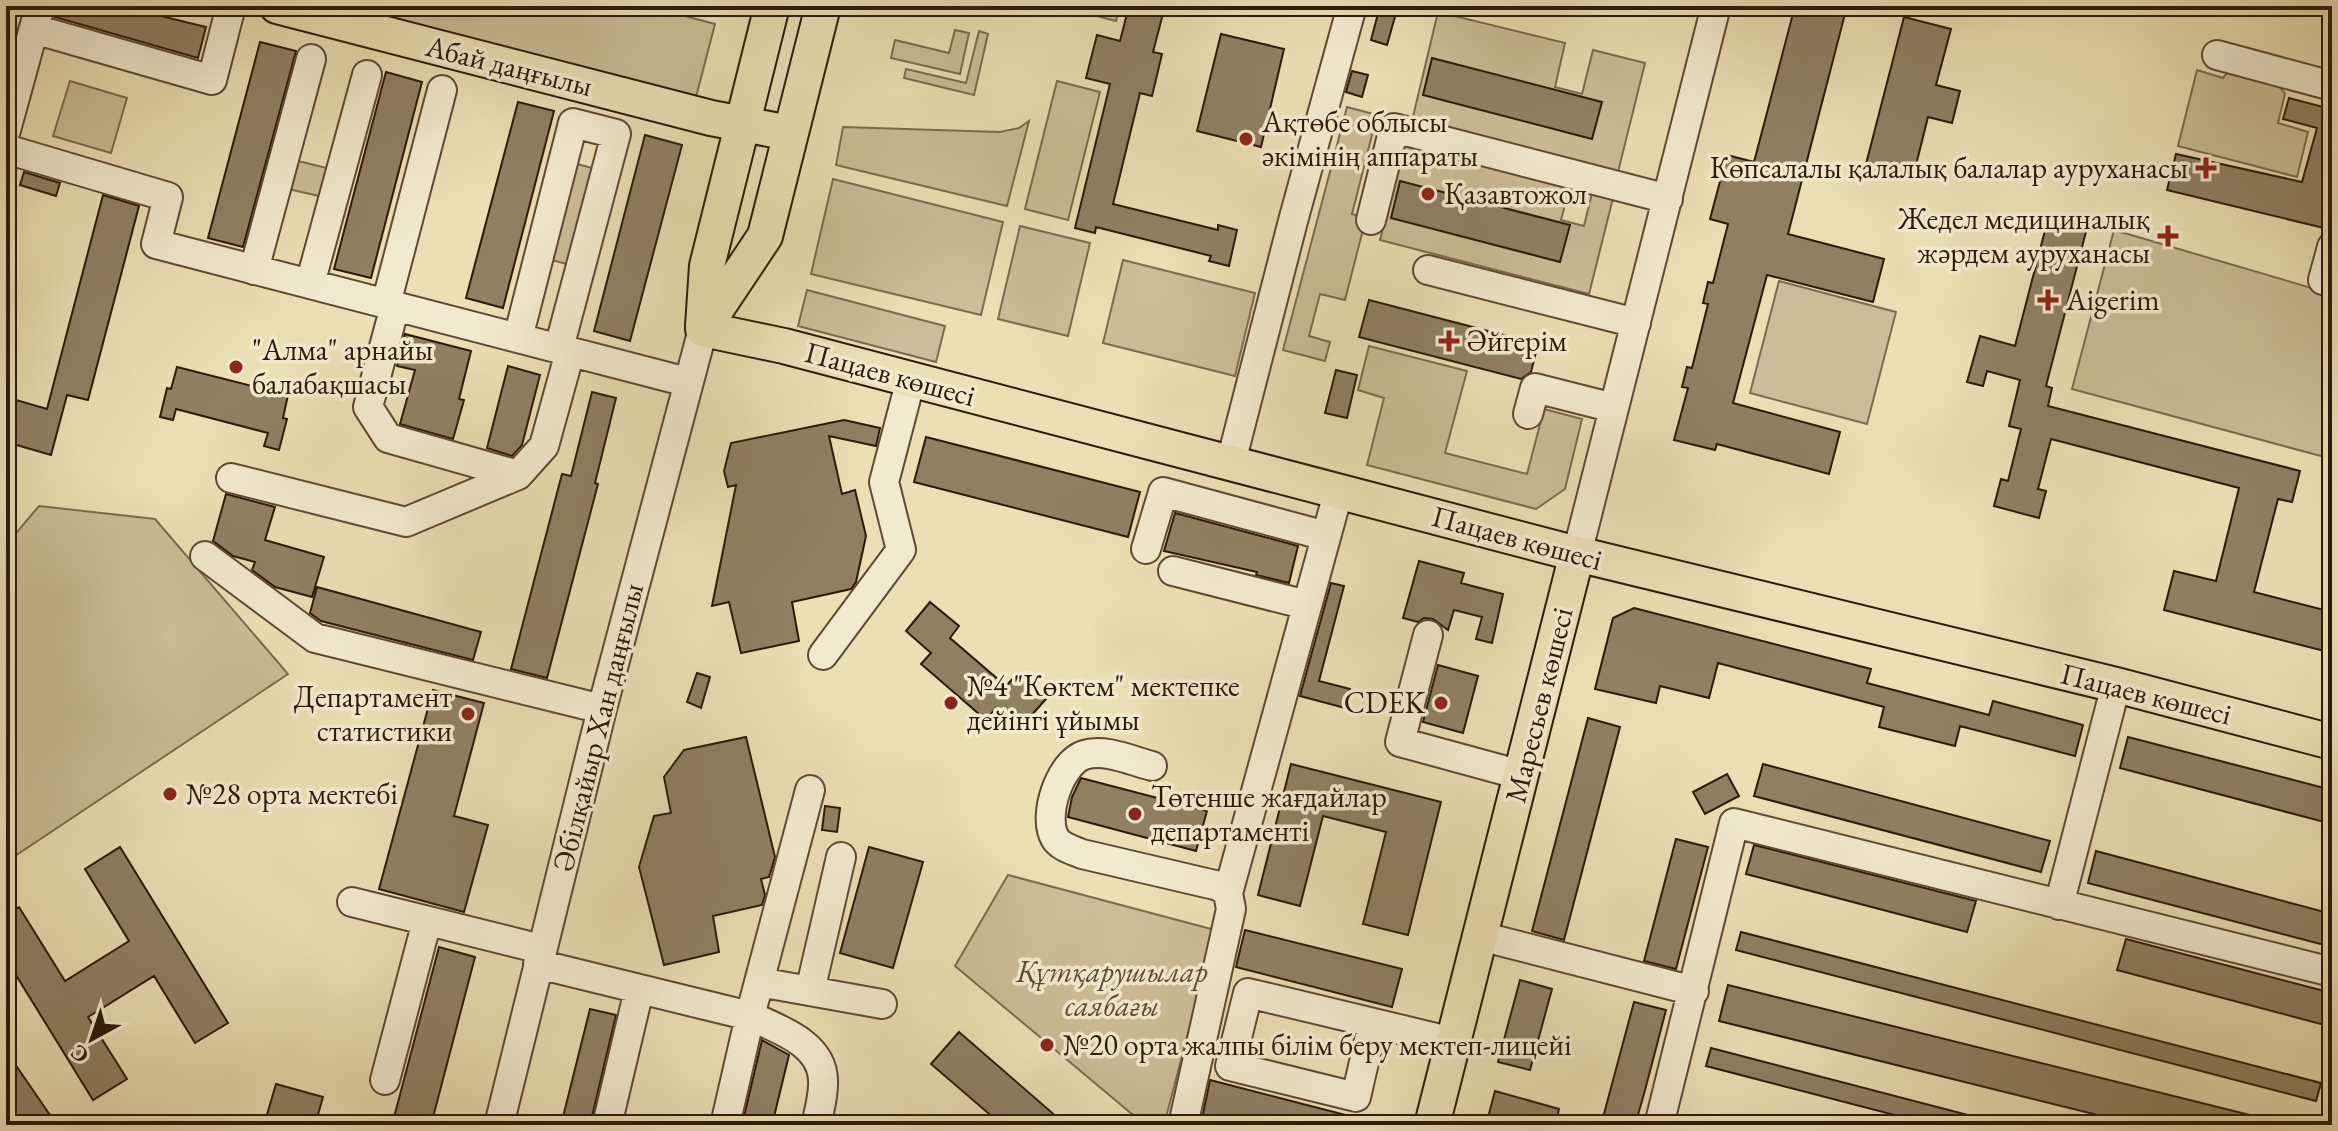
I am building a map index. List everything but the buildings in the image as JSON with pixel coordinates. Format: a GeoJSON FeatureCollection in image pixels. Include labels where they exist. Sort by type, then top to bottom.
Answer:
{"type":"FeatureCollection","features":[{"type":"Feature","properties":{"kind":"main road","name":"Абай даңғылы"},"geometry":{"type":"LineString","coordinates":[[277,6],[711,118],[790,133]]}},
{"type":"Feature","properties":{"kind":"main road","name":"Әбілқайыр Хан даңғылы"},"geometry":{"type":"LineString","coordinates":[[703,329],[707,266],[772,6]]}},
{"type":"Feature","properties":{"kind":"main road","name":"Әбілқайыр Хан даңғылы"},"geometry":{"type":"LineString","coordinates":[[703,329],[765,236],[823,6]]}},
{"type":"Feature","properties":{"kind":"main road","name":"Пацаев көшесі"},"geometry":{"type":"LineString","coordinates":[[703,329],[784,346],[1577,554],[2116,685],[2332,742]]}},
{"type":"Feature","properties":{"kind":"main road","name":"Маресьев көшесі"},"geometry":{"type":"LineString","coordinates":[[1432,1125],[1577,554]]}},
{"type":"Feature","properties":{"kind":"street"},"geometry":{"type":"LineString","coordinates":[[6,130],[37,18],[212,80],[231,6]]}},
{"type":"Feature","properties":{"kind":"street"},"geometry":{"type":"LineString","coordinates":[[1231,462],[1352,6]]}},
{"type":"Feature","properties":{"kind":"street","name":"Маресьев көшесі"},"geometry":{"type":"LineString","coordinates":[[1577,554],[1716,6]]}},
{"type":"Feature","properties":{"kind":"street"},"geometry":{"type":"LineString","coordinates":[[2217,55],[2332,86]]}},
{"type":"Feature","properties":{"kind":"street"},"geometry":{"type":"LineString","coordinates":[[254,270],[311,59]]}},
{"type":"Feature","properties":{"kind":"street"},"geometry":{"type":"LineString","coordinates":[[310,284],[367,75]]}},
{"type":"Feature","properties":{"kind":"street"},"geometry":{"type":"LineString","coordinates":[[442,90],[368,407],[388,438],[518,475]]}},
{"type":"Feature","properties":{"kind":"street"},"geometry":{"type":"LineString","coordinates":[[231,478],[406,522],[518,475],[544,446],[616,134],[573,123],[518,338]]}},
{"type":"Feature","properties":{"kind":"street"},"geometry":{"type":"LineString","coordinates":[[1371,220],[1394,128],[1668,199]]}},
{"type":"Feature","properties":{"kind":"street"},"geometry":{"type":"LineString","coordinates":[[6,149],[168,197],[156,244],[687,382]]}},
{"type":"Feature","properties":{"kind":"street"},"geometry":{"type":"LineString","coordinates":[[2323,280],[2332,247]]}},
{"type":"Feature","properties":{"kind":"street"},"geometry":{"type":"LineString","coordinates":[[1428,270],[1636,323]]}},
{"type":"Feature","properties":{"kind":"street","name":"Әбілқайыр Хан даңғылы"},"geometry":{"type":"LineString","coordinates":[[499,1125],[602,709],[703,329]]}},
{"type":"Feature","properties":{"kind":"street"},"geometry":{"type":"LineString","coordinates":[[823,655],[901,550],[884,482],[911,379]]}},
{"type":"Feature","properties":{"kind":"street"},"geometry":{"type":"LineString","coordinates":[[1528,414],[1535,388],[1614,408]]}},
{"type":"Feature","properties":{"kind":"street"},"geometry":{"type":"LineString","coordinates":[[1183,1125],[1231,909],[1228,893],[1339,490]]}},
{"type":"Feature","properties":{"kind":"street"},"geometry":{"type":"LineString","coordinates":[[1146,549],[1163,492],[1326,536]]}},
{"type":"Feature","properties":{"kind":"street"},"geometry":{"type":"LineString","coordinates":[[205,556],[315,638],[602,709]]}},
{"type":"Feature","properties":{"kind":"street"},"geometry":{"type":"LineString","coordinates":[[1173,571],[1307,605]]}},
{"type":"Feature","properties":{"kind":"street"},"geometry":{"type":"LineString","coordinates":[[1428,635],[1400,742],[1521,775]]}},
{"type":"Feature","properties":{"kind":"street"},"geometry":{"type":"LineString","coordinates":[[2059,905],[2116,685]]}},
{"type":"Feature","properties":{"kind":"street"},"geometry":{"type":"LineString","coordinates":[[1152,766],[1103,753],[1083,755],[1066,767],[1057,787],[1051,818],[1054,837],[1064,846],[1082,854],[1210,884],[1228,893]]}},
{"type":"Feature","properties":{"kind":"street"},"geometry":{"type":"LineString","coordinates":[[725,1125],[750,1016],[810,790]]}},
{"type":"Feature","properties":{"kind":"street"},"geometry":{"type":"LineString","coordinates":[[1659,1125],[1734,823],[2332,972]]}},
{"type":"Feature","properties":{"kind":"street"},"geometry":{"type":"LineString","coordinates":[[810,991],[841,857]]}},
{"type":"Feature","properties":{"kind":"street"},"geometry":{"type":"LineString","coordinates":[[352,902],[427,921],[639,990],[750,1016],[796,1037],[816,1059],[824,1079],[816,1125]]}},
{"type":"Feature","properties":{"kind":"street"},"geometry":{"type":"LineString","coordinates":[[385,1080],[427,921]]}},
{"type":"Feature","properties":{"kind":"street"},"geometry":{"type":"LineString","coordinates":[[1480,936],[1694,991]]}},
{"type":"Feature","properties":{"kind":"street"},"geometry":{"type":"LineString","coordinates":[[759,982],[882,1004]]}},
{"type":"Feature","properties":{"kind":"street"},"geometry":{"type":"LineString","coordinates":[[607,1125],[639,990]]}},
{"type":"Feature","properties":{"kind":"street"},"geometry":{"type":"LineString","coordinates":[[1373,1023],[1356,1097],[1230,1066],[1248,993],[1453,1042]]}},
{"type":"Feature","properties":{"kind":"green space"},"geometry":{"type":"Polygon","coordinates":[[[349,6],[648,6],[715,24],[696,97],[349,6]]]}},
{"type":"Feature","properties":{"kind":"green space"},"geometry":{"type":"Polygon","coordinates":[[[1075,6],[1120,6],[1116,21],[1074,10],[1075,6]]]}},
{"type":"Feature","properties":{"kind":"green space"},"geometry":{"type":"Polygon","coordinates":[[[1438,12],[1565,43],[1555,87],[1582,94],[1593,50],[1645,63],[1618,172],[1412,121],[1438,12]]]}},
{"type":"Feature","properties":{"kind":"green space"},"geometry":{"type":"Polygon","coordinates":[[[955,30],[969,33],[960,74],[891,58],[895,40],[949,53],[955,30]]]}},
{"type":"Feature","properties":{"kind":"green space"},"geometry":{"type":"Polygon","coordinates":[[[979,31],[988,34],[974,95],[904,78],[906,69],[966,83],[979,31]]]}},
{"type":"Feature","properties":{"kind":"green space"},"geometry":{"type":"Polygon","coordinates":[[[2232,67],[2274,79],[2285,94],[2278,123],[2308,132],[2297,177],[2178,146],[2197,70],[2223,78],[2232,67]]]}},
{"type":"Feature","properties":{"kind":"green space"},"geometry":{"type":"Polygon","coordinates":[[[70,81],[127,98],[111,153],[53,136],[70,81]]]}},
{"type":"Feature","properties":{"kind":"green space"},"geometry":{"type":"Polygon","coordinates":[[[1057,81],[1100,92],[1068,220],[1025,209],[1057,81]]]}},
{"type":"Feature","properties":{"kind":"green space"},"geometry":{"type":"Polygon","coordinates":[[[1347,107],[1377,115],[1352,214],[1366,218],[1345,300],[1320,294],[1309,336],[1330,342],[1325,361],[1283,350],[1347,107]]]}},
{"type":"Feature","properties":{"kind":"green space"},"geometry":{"type":"Polygon","coordinates":[[[1029,121],[1007,206],[836,165],[843,127],[1000,132],[1019,128],[1029,121]]]}},
{"type":"Feature","properties":{"kind":"green space"},"geometry":{"type":"Polygon","coordinates":[[[1406,139],[1571,182],[1561,220],[1584,226],[1593,189],[1614,194],[1589,294],[1380,240],[1406,139]]]}},
{"type":"Feature","properties":{"kind":"green space"},"geometry":{"type":"Polygon","coordinates":[[[294,160],[335,170],[328,198],[288,189],[294,160]]]}},
{"type":"Feature","properties":{"kind":"green space"},"geometry":{"type":"Polygon","coordinates":[[[573,163],[600,170],[574,266],[548,259],[573,163]]]}},
{"type":"Feature","properties":{"kind":"green space"},"geometry":{"type":"Polygon","coordinates":[[[833,179],[1003,222],[981,315],[811,274],[833,179]]]}},
{"type":"Feature","properties":{"kind":"green space"},"geometry":{"type":"Polygon","coordinates":[[[1020,226],[1090,243],[1068,336],[998,319],[1020,226]]]}},
{"type":"Feature","properties":{"kind":"green space"},"geometry":{"type":"Polygon","coordinates":[[[2114,230],[2332,294],[2332,459],[2072,389],[2114,230]]]}},
{"type":"Feature","properties":{"kind":"green space"},"geometry":{"type":"Polygon","coordinates":[[[1123,260],[1255,293],[1235,376],[1103,343],[1123,260]]]}},
{"type":"Feature","properties":{"kind":"green space"},"geometry":{"type":"Polygon","coordinates":[[[1779,281],[1896,312],[1867,424],[1750,393],[1779,281]]]}},
{"type":"Feature","properties":{"kind":"green space"},"geometry":{"type":"Polygon","coordinates":[[[807,290],[945,326],[936,362],[798,326],[807,290]]]}},
{"type":"Feature","properties":{"kind":"green space"},"geometry":{"type":"Polygon","coordinates":[[[1369,346],[1467,371],[1445,453],[1527,474],[1544,409],[1582,419],[1565,489],[1536,509],[1367,465],[1384,398],[1358,390],[1369,346]]]}},
{"type":"Feature","properties":{"kind":"green space"},"geometry":{"type":"Polygon","coordinates":[[[39,506],[155,519],[288,674],[6,862],[6,545],[39,506]]]}},
{"type":"Feature","properties":{"kind":"green space","name":"Құтқарушылар саябағы"},"geometry":{"type":"Polygon","coordinates":[[[1008,875],[1215,930],[1164,1125],[1145,1125],[955,966],[1008,875]]]}},
{"type":"Feature","properties":{"kind":"place","name":"Ақтөбе облысы әкімінің аппараты"},"geometry":{"type":"Point","coordinates":[1246,139]}},
{"type":"Feature","properties":{"kind":"place","name":"Көпсалалы қалалық балалар ауруханасы"},"geometry":{"type":"Point","coordinates":[2206,168]}},
{"type":"Feature","properties":{"kind":"place","name":"Қазавтожол"},"geometry":{"type":"Point","coordinates":[1428,194]}},
{"type":"Feature","properties":{"kind":"place","name":"Жедел медициналық жәрдем ауруханасы"},"geometry":{"type":"Point","coordinates":[2168,236]}},
{"type":"Feature","properties":{"kind":"place","name":"Aigerim"},"geometry":{"type":"Point","coordinates":[2048,300]}},
{"type":"Feature","properties":{"kind":"place","name":"Әйгерім"},"geometry":{"type":"Point","coordinates":[1449,341]}},
{"type":"Feature","properties":{"kind":"place","name":"\"Алма\" арнайы балабақшасы"},"geometry":{"type":"Point","coordinates":[236,367]}},
{"type":"Feature","properties":{"kind":"place","name":"№4 \"Көктем\" мектепке дейінгі ұйымы"},"geometry":{"type":"Point","coordinates":[951,703]}},
{"type":"Feature","properties":{"kind":"place","name":"CDEK"},"geometry":{"type":"Point","coordinates":[1441,703]}},
{"type":"Feature","properties":{"kind":"place","name":"Департамент статистики"},"geometry":{"type":"Point","coordinates":[468,714]}},
{"type":"Feature","properties":{"kind":"place","name":"№28 орта мектебі"},"geometry":{"type":"Point","coordinates":[170,794]}},
{"type":"Feature","properties":{"kind":"place","name":"Төтенше жағдайлар департаменті"},"geometry":{"type":"Point","coordinates":[1135,814]}},
{"type":"Feature","properties":{"kind":"place","name":"№20 орта жалпы білім беру мектеп-лицейі"},"geometry":{"type":"Point","coordinates":[1047,1045]}}]}
